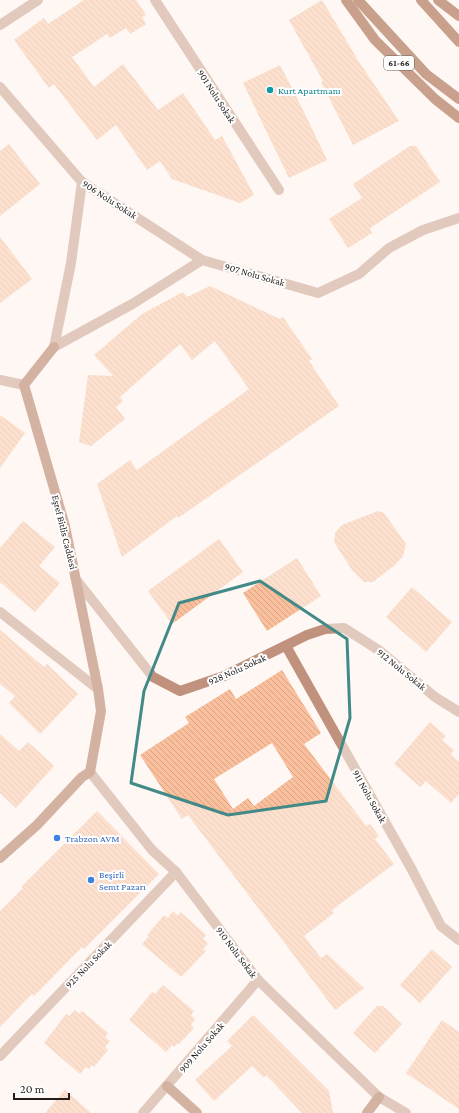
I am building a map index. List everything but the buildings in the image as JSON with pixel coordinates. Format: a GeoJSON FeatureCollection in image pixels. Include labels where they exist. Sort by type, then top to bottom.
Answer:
{"type":"FeatureCollection","features":[{"type":"Feature","properties":{"kind":"main road","name":"61-66"},"geometry":{"type":"LineString","coordinates":[[346,0],[375,40],[435,99],[459,118]]}},
{"type":"Feature","properties":{"kind":"main road","name":"61-66"},"geometry":{"type":"LineString","coordinates":[[358,0],[426,74],[459,99]]}},
{"type":"Feature","properties":{"kind":"main road"},"geometry":{"type":"LineString","coordinates":[[420,0],[459,42]]}},
{"type":"Feature","properties":{"kind":"main road"},"geometry":{"type":"LineString","coordinates":[[438,0],[459,16]]}},
{"type":"Feature","properties":{"kind":"street"},"geometry":{"type":"LineString","coordinates":[[0,25],[38,0]]}},
{"type":"Feature","properties":{"kind":"street","name":"901 Nolu Sokak"},"geometry":{"type":"LineString","coordinates":[[155,0],[279,190]]}},
{"type":"Feature","properties":{"kind":"street","name":"906 Nolu Sokak"},"geometry":{"type":"LineString","coordinates":[[0,87],[82,182],[202,260]]}},
{"type":"Feature","properties":{"kind":"street"},"geometry":{"type":"LineString","coordinates":[[54,347],[71,263],[82,182]]}},
{"type":"Feature","properties":{"kind":"street","name":"907 Nolu Sokak"},"geometry":{"type":"LineString","coordinates":[[202,260],[318,293],[359,274],[389,248],[409,237],[423,230],[459,218]]}},
{"type":"Feature","properties":{"kind":"street"},"geometry":{"type":"LineString","coordinates":[[0,380],[24,384],[54,347],[134,303],[202,260]]}},
{"type":"Feature","properties":{"kind":"street","name":"Eşref Bitlis Caddesi"},"geometry":{"type":"LineString","coordinates":[[24,384],[65,526],[78,582],[98,688],[101,711],[90,772]]}},
{"type":"Feature","properties":{"kind":"street","name":"928 Nolu Sokak"},"geometry":{"type":"LineString","coordinates":[[78,582],[153,677],[180,691],[224,676],[307,635],[325,629],[344,628]]}},
{"type":"Feature","properties":{"kind":"street"},"geometry":{"type":"LineString","coordinates":[[0,612],[98,688]]}},
{"type":"Feature","properties":{"kind":"street","name":"912 Nolu Sokak"},"geometry":{"type":"LineString","coordinates":[[344,628],[380,650],[435,697],[459,712]]}},
{"type":"Feature","properties":{"kind":"street","name":"911 Nolu Sokak"},"geometry":{"type":"LineString","coordinates":[[286,646],[411,868],[441,926],[459,940]]}},
{"type":"Feature","properties":{"kind":"street"},"geometry":{"type":"LineString","coordinates":[[0,858],[37,825],[82,777],[90,772]]}},
{"type":"Feature","properties":{"kind":"street","name":"910 Nolu Sokak"},"geometry":{"type":"LineString","coordinates":[[90,772],[152,850],[176,872],[258,980],[380,1097],[406,1113]]}},
{"type":"Feature","properties":{"kind":"street","name":"925 Nolu Sokak"},"geometry":{"type":"LineString","coordinates":[[0,1056],[176,872]]}},
{"type":"Feature","properties":{"kind":"street","name":"909 Nolu Sokak"},"geometry":{"type":"LineString","coordinates":[[143,1113],[258,980]]}},
{"type":"Feature","properties":{"kind":"street"},"geometry":{"type":"LineString","coordinates":[[167,1086],[197,1113]]}},
{"type":"Feature","properties":{"kind":"street"},"geometry":{"type":"LineString","coordinates":[[367,1113],[380,1097]]}},
{"type":"Feature","properties":{"kind":"highlighted area"},"geometry":{"type":"Polygon","coordinates":[[[260,581],[347,639],[350,718],[326,801],[228,815],[131,783],[144,691],[179,603],[260,581]]]}},
{"type":"Feature","properties":{"kind":"place","name":"Kurt Apartmanı"},"geometry":{"type":"Point","coordinates":[270,90]}},
{"type":"Feature","properties":{"kind":"place","name":"Trabzon AVM"},"geometry":{"type":"Point","coordinates":[57,838]}},
{"type":"Feature","properties":{"kind":"place","name":"Beşirli Semt Pazarı"},"geometry":{"type":"Point","coordinates":[91,880]}}]}
